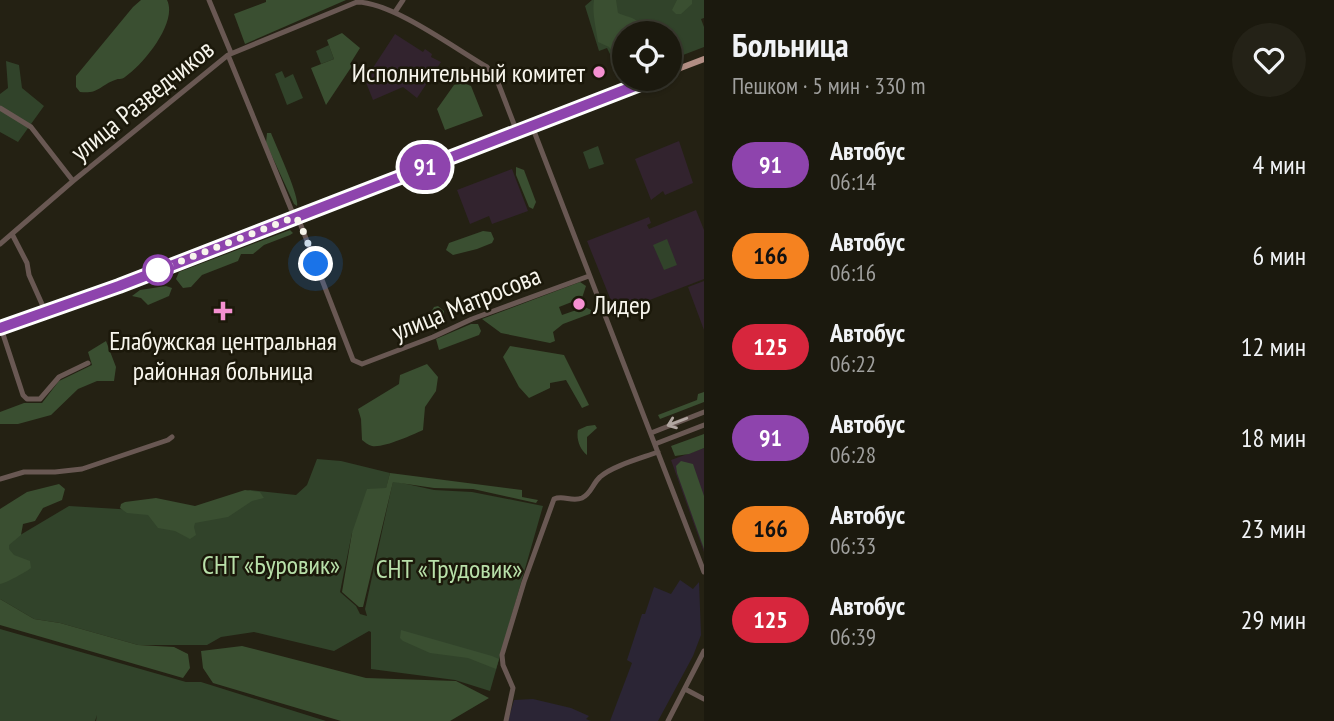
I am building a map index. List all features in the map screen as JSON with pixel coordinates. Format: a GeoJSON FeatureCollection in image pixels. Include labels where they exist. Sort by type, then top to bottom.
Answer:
{"type":"FeatureCollection","features":[{"type":"Feature","properties":{"kind":"main road"},"geometry":{"type":"LineString","coordinates":[[682,67],[704,59]]}},
{"type":"Feature","properties":{"kind":"main road"},"geometry":{"type":"LineString","coordinates":[[0,328],[46,313],[621,91]]}},
{"type":"Feature","properties":{"kind":"street"},"geometry":{"type":"LineString","coordinates":[[209,0],[295,217]]}},
{"type":"Feature","properties":{"kind":"street"},"geometry":{"type":"LineString","coordinates":[[394,12],[403,0]]}},
{"type":"Feature","properties":{"kind":"street","name":"улица Разведчиков"},"geometry":{"type":"LineString","coordinates":[[0,244],[229,54],[357,2],[373,4],[394,12],[491,71],[517,132]]}},
{"type":"Feature","properties":{"kind":"street"},"geometry":{"type":"LineString","coordinates":[[0,108],[32,127],[73,181]]}},
{"type":"Feature","properties":{"kind":"street"},"geometry":{"type":"LineString","coordinates":[[532,125],[704,572]]}},
{"type":"Feature","properties":{"kind":"street","name":"улица Матросова"},"geometry":{"type":"LineString","coordinates":[[295,217],[300,223],[356,363],[362,364],[396,352],[472,319],[589,276]]}},
{"type":"Feature","properties":{"kind":"street"},"geometry":{"type":"LineString","coordinates":[[12,234],[27,263],[29,275],[46,313]]}},
{"type":"Feature","properties":{"kind":"street"},"geometry":{"type":"LineString","coordinates":[[607,320],[615,317]]}},
{"type":"Feature","properties":{"kind":"street"},"geometry":{"type":"LineString","coordinates":[[0,328],[23,395],[27,399],[40,399],[59,377],[88,363]]}},
{"type":"Feature","properties":{"kind":"street"},"geometry":{"type":"LineString","coordinates":[[651,433],[704,412]]}},
{"type":"Feature","properties":{"kind":"street"},"geometry":{"type":"LineString","coordinates":[[655,444],[704,425]]}},
{"type":"Feature","properties":{"kind":"street"},"geometry":{"type":"LineString","coordinates":[[0,479],[24,472],[82,469],[172,437]]}},
{"type":"Feature","properties":{"kind":"street"},"geometry":{"type":"LineString","coordinates":[[506,721],[513,688],[503,665],[502,655],[553,501],[558,496],[576,499],[584,497],[605,473],[658,452]]}},
{"type":"Feature","properties":{"kind":"street"},"geometry":{"type":"LineString","coordinates":[[668,721],[704,651]]}},
{"type":"Feature","properties":{"kind":"street"},"geometry":{"type":"LineString","coordinates":[[685,689],[704,699]]}},
{"type":"Feature","properties":{"kind":"shaded area"},"geometry":{"type":"Polygon","coordinates":[[[395,34],[423,52],[425,49],[432,54],[431,57],[441,62],[417,98],[403,87],[373,100],[365,80],[395,34]]]}},
{"type":"Feature","properties":{"kind":"shaded area"},"geometry":{"type":"Polygon","coordinates":[[[679,141],[693,183],[665,195],[663,191],[651,200],[635,159],[679,141]]]}},
{"type":"Feature","properties":{"kind":"shaded area"},"geometry":{"type":"Polygon","coordinates":[[[512,169],[528,211],[492,224],[489,216],[470,224],[457,190],[512,169]]]}},
{"type":"Feature","properties":{"kind":"shaded area"},"geometry":{"type":"Polygon","coordinates":[[[696,210],[704,230],[704,279],[616,313],[587,241],[649,217],[649,229],[696,210]]]}},
{"type":"Feature","properties":{"kind":"shaded area"},"geometry":{"type":"Polygon","coordinates":[[[704,281],[704,330],[688,287],[704,281]]]}},
{"type":"Feature","properties":{"kind":"shaded area"},"geometry":{"type":"Polygon","coordinates":[[[704,448],[704,552],[671,460],[704,448]]]}},
{"type":"Feature","properties":{"kind":"shaded area"},"geometry":{"type":"Polygon","coordinates":[[[680,580],[693,589],[699,582],[701,635],[693,656],[658,721],[610,721],[632,663],[627,660],[642,614],[645,614],[654,587],[671,594],[680,580]]]}},
{"type":"Feature","properties":{"kind":"shaded area"},"geometry":{"type":"Polygon","coordinates":[[[533,699],[571,708],[589,716],[586,719],[591,721],[508,721],[514,700],[533,699]]]}},
{"type":"Feature","properties":{"kind":"green space"},"geometry":{"type":"Polygon","coordinates":[[[141,0],[167,0],[169,9],[164,31],[150,53],[125,77],[95,91],[80,92],[76,87],[76,76],[141,0]]]}},
{"type":"Feature","properties":{"kind":"green space"},"geometry":{"type":"Polygon","coordinates":[[[266,0],[346,0],[245,44],[234,14],[266,0]]]}},
{"type":"Feature","properties":{"kind":"green space"},"geometry":{"type":"Polygon","coordinates":[[[592,0],[704,0],[704,18],[701,19],[704,27],[704,47],[682,55],[682,21],[612,21],[612,58],[607,48],[599,51],[585,6],[592,0]]]}},
{"type":"Feature","properties":{"kind":"green space"},"geometry":{"type":"Polygon","coordinates":[[[594,0],[616,0],[618,13],[637,21],[612,21],[612,51],[598,42],[594,0]]]}},
{"type":"Feature","properties":{"kind":"green space"},"geometry":{"type":"Polygon","coordinates":[[[677,0],[692,0],[692,4],[681,14],[676,14],[672,10],[677,0]]]}},
{"type":"Feature","properties":{"kind":"green space"},"geometry":{"type":"Polygon","coordinates":[[[342,33],[360,48],[350,64],[352,66],[326,105],[311,68],[334,59],[327,40],[342,33]]]}},
{"type":"Feature","properties":{"kind":"green space"},"geometry":{"type":"Polygon","coordinates":[[[329,45],[334,59],[321,64],[316,51],[329,45]]]}},
{"type":"Feature","properties":{"kind":"green space"},"geometry":{"type":"Polygon","coordinates":[[[6,61],[19,65],[22,88],[44,106],[18,142],[0,132],[0,94],[8,88],[6,61]]]}},
{"type":"Feature","properties":{"kind":"green space"},"geometry":{"type":"Polygon","coordinates":[[[282,71],[285,78],[293,74],[303,98],[287,105],[275,74],[282,71]]]}},
{"type":"Feature","properties":{"kind":"green space"},"geometry":{"type":"Polygon","coordinates":[[[461,82],[471,86],[483,116],[445,130],[437,109],[454,85],[461,82]]]}},
{"type":"Feature","properties":{"kind":"green space"},"geometry":{"type":"Polygon","coordinates":[[[267,133],[271,133],[287,171],[297,206],[266,143],[267,133]]]}},
{"type":"Feature","properties":{"kind":"green space"},"geometry":{"type":"Polygon","coordinates":[[[598,146],[604,164],[589,169],[583,152],[598,146]]]}},
{"type":"Feature","properties":{"kind":"green space"},"geometry":{"type":"Polygon","coordinates":[[[516,167],[524,170],[536,202],[533,209],[529,207],[516,175],[516,167]]]}},
{"type":"Feature","properties":{"kind":"green space"},"geometry":{"type":"Polygon","coordinates":[[[290,230],[293,233],[264,245],[253,254],[241,254],[238,261],[202,275],[191,287],[183,288],[176,279],[179,272],[290,230]]]}},
{"type":"Feature","properties":{"kind":"green space"},"geometry":{"type":"Polygon","coordinates":[[[483,231],[491,232],[494,239],[492,243],[453,255],[446,250],[449,243],[483,231]]]}},
{"type":"Feature","properties":{"kind":"green space"},"geometry":{"type":"Polygon","coordinates":[[[667,239],[677,265],[664,270],[653,245],[667,239]]]}},
{"type":"Feature","properties":{"kind":"green space"},"geometry":{"type":"Polygon","coordinates":[[[580,282],[586,286],[582,298],[559,307],[562,315],[585,307],[595,312],[563,324],[553,332],[555,341],[550,343],[501,333],[482,319],[580,282]]]}},
{"type":"Feature","properties":{"kind":"green space"},"geometry":{"type":"Polygon","coordinates":[[[166,286],[172,288],[169,296],[148,305],[141,298],[132,296],[140,290],[166,286]]]}},
{"type":"Feature","properties":{"kind":"green space"},"geometry":{"type":"Polygon","coordinates":[[[438,306],[444,311],[444,316],[442,323],[436,327],[430,314],[434,307],[438,306]]]}},
{"type":"Feature","properties":{"kind":"green space"},"geometry":{"type":"Polygon","coordinates":[[[471,324],[478,324],[481,331],[479,335],[439,350],[436,339],[471,324]]]}},
{"type":"Feature","properties":{"kind":"green space"},"geometry":{"type":"Polygon","coordinates":[[[106,341],[116,367],[114,381],[97,381],[78,389],[51,415],[18,424],[0,424],[0,412],[24,403],[42,403],[59,381],[92,365],[88,352],[106,341]]]}},
{"type":"Feature","properties":{"kind":"green space"},"geometry":{"type":"Polygon","coordinates":[[[510,346],[564,355],[589,405],[582,408],[566,380],[550,383],[550,388],[529,398],[519,387],[503,357],[510,346]]]}},
{"type":"Feature","properties":{"kind":"green space"},"geometry":{"type":"Polygon","coordinates":[[[427,364],[438,377],[436,391],[425,407],[423,430],[398,441],[377,446],[371,446],[362,440],[358,409],[399,384],[400,375],[427,364]]]}},
{"type":"Feature","properties":{"kind":"green space"},"geometry":{"type":"Polygon","coordinates":[[[704,392],[704,402],[660,419],[658,415],[697,400],[698,394],[704,392]]]}},
{"type":"Feature","properties":{"kind":"green space"},"geometry":{"type":"Polygon","coordinates":[[[595,425],[597,428],[587,437],[587,455],[578,441],[578,430],[595,425]]]}},
{"type":"Feature","properties":{"kind":"green space"},"geometry":{"type":"Polygon","coordinates":[[[704,434],[704,448],[675,456],[671,446],[704,434]]]}},
{"type":"Feature","properties":{"kind":"green space","name":"СНТ «Буровик»"},"geometry":{"type":"Polygon","coordinates":[[[317,459],[341,461],[390,473],[386,489],[352,533],[340,592],[356,606],[360,614],[367,616],[365,609],[393,481],[434,490],[472,492],[543,506],[490,691],[455,680],[371,669],[369,631],[334,651],[254,632],[221,637],[207,645],[138,645],[60,623],[34,619],[0,599],[0,547],[69,506],[185,513],[250,490],[296,495],[307,485],[317,459]]]}},
{"type":"Feature","properties":{"kind":"green space"},"geometry":{"type":"Polygon","coordinates":[[[681,461],[693,464],[704,496],[704,549],[677,473],[676,466],[681,461]]]}},
{"type":"Feature","properties":{"kind":"green space"},"geometry":{"type":"Polygon","coordinates":[[[390,473],[522,490],[522,497],[538,500],[536,503],[473,489],[434,488],[393,482],[363,607],[359,607],[342,592],[352,533],[367,489],[386,488],[390,473]]]}},
{"type":"Feature","properties":{"kind":"green space"},"geometry":{"type":"Polygon","coordinates":[[[59,484],[65,489],[62,500],[43,508],[35,521],[23,524],[21,535],[9,545],[14,555],[30,561],[31,568],[0,584],[0,509],[27,492],[59,484]]]}},
{"type":"Feature","properties":{"kind":"green space"},"geometry":{"type":"Polygon","coordinates":[[[245,490],[260,492],[264,498],[252,501],[228,517],[195,523],[196,535],[190,539],[175,531],[158,528],[148,515],[127,513],[120,508],[125,502],[156,498],[195,506],[245,490]]]}},
{"type":"Feature","properties":{"kind":"green space"},"geometry":{"type":"Polygon","coordinates":[[[0,599],[34,619],[60,623],[138,645],[174,647],[188,654],[190,668],[183,678],[0,625],[0,599]]]}},
{"type":"Feature","properties":{"kind":"green space"},"geometry":{"type":"Polygon","coordinates":[[[0,629],[186,682],[201,682],[326,721],[96,721],[97,715],[95,721],[0,721],[0,629]]]}},
{"type":"Feature","properties":{"kind":"green space"},"geometry":{"type":"Polygon","coordinates":[[[401,630],[492,656],[499,659],[496,669],[468,658],[430,653],[403,641],[400,638],[401,630]]]}},
{"type":"Feature","properties":{"kind":"green space"},"geometry":{"type":"Polygon","coordinates":[[[242,646],[366,678],[456,681],[489,698],[450,721],[341,721],[213,683],[203,668],[201,651],[242,646]]]}},
{"type":"Feature","properties":{"kind":"bus line","name":"91"},"geometry":{"type":"LineString","coordinates":[[0,328],[119,286],[622,91]]}},
{"type":"Feature","properties":{"kind":"place","name":"Исполнительный комитет"},"geometry":{"type":"Point","coordinates":[599,72]}},
{"type":"Feature","properties":{"kind":"place","name":"Лидер"},"geometry":{"type":"Point","coordinates":[579,304]}},
{"type":"Feature","properties":{"kind":"place","name":"Елабужская центральная районная больница"},"geometry":{"type":"Point","coordinates":[223,311]}},
{"type":"Feature","properties":{"kind":"route"},"geometry":{"type":"LineString","coordinates":[[158,270],[295,217],[300,223],[316,264]]}},
{"type":"Feature","properties":{"kind":"park label","name":"СНТ «Трудовик»"},"geometry":{"type":"Point","coordinates":[449,568]}}]}
